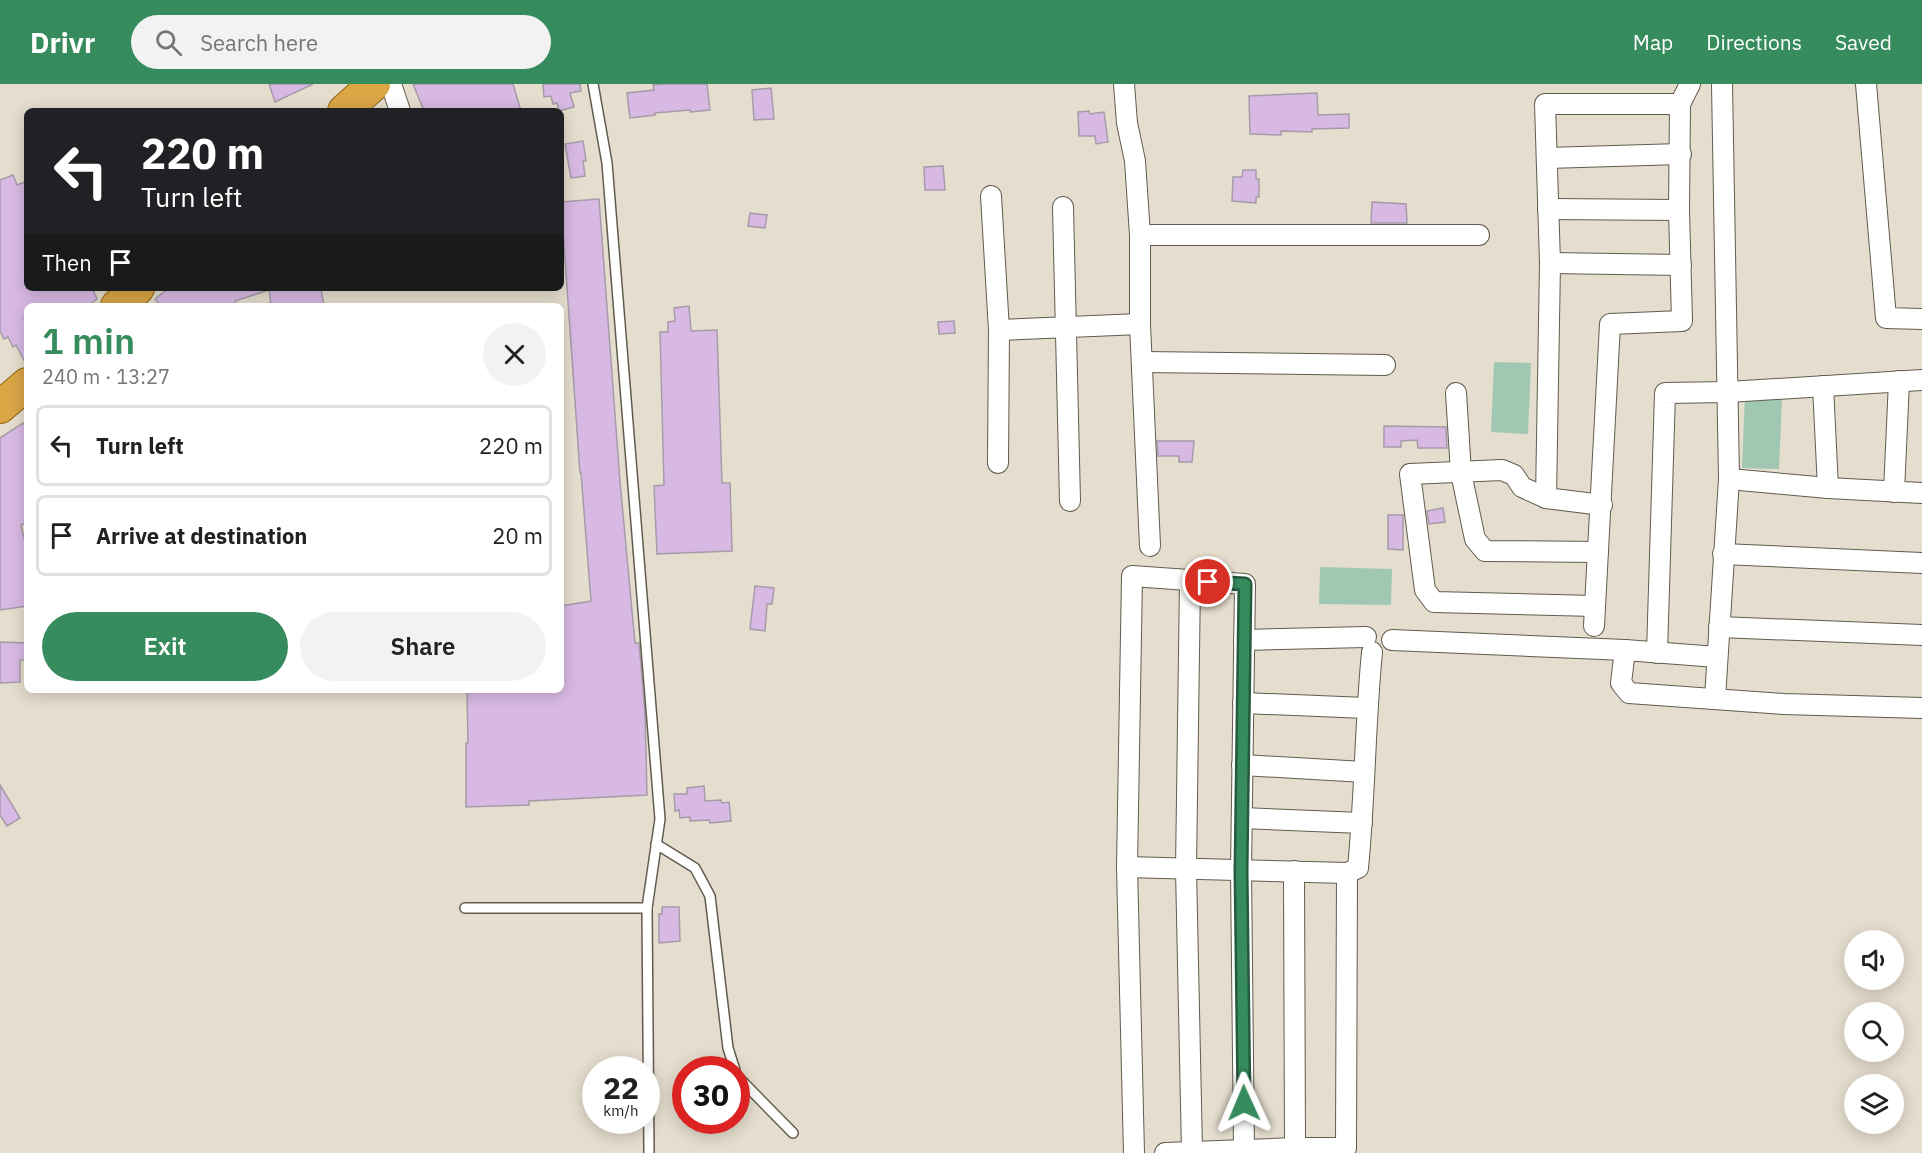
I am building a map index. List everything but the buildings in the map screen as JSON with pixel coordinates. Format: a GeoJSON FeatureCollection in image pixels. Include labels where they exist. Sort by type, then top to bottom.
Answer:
{"type":"FeatureCollection","features":[{"type":"Feature","properties":{"kind":"highway"},"geometry":{"type":"LineString","coordinates":[[347,108],[374,84]]}},
{"type":"Feature","properties":{"kind":"highway"},"geometry":{"type":"LineString","coordinates":[[120,303],[134,291]]}},
{"type":"Feature","properties":{"kind":"highway"},"geometry":{"type":"LineString","coordinates":[[0,407],[24,387]]}},
{"type":"Feature","properties":{"kind":"street"},"geometry":{"type":"LineString","coordinates":[[391,84],[399,108]]}},
{"type":"Feature","properties":{"kind":"street"},"geometry":{"type":"LineString","coordinates":[[1124,84],[1127,123],[1136,161],[1140,235],[1140,324],[1150,546]]}},
{"type":"Feature","properties":{"kind":"street"},"geometry":{"type":"LineString","coordinates":[[1602,505],[1546,498],[1522,487],[1514,475],[1502,470],[1410,474],[1425,590],[1434,602],[1594,616],[1602,505],[1610,324],[1682,321],[1679,210],[1680,104],[1690,84]]}},
{"type":"Feature","properties":{"kind":"street"},"geometry":{"type":"LineString","coordinates":[[1715,698],[1728,479],[1722,84]]}},
{"type":"Feature","properties":{"kind":"street"},"geometry":{"type":"LineString","coordinates":[[1866,84],[1886,318],[1922,319]]}},
{"type":"Feature","properties":{"kind":"street"},"geometry":{"type":"LineString","coordinates":[[1546,498],[1550,263],[1545,104],[1680,104]]}},
{"type":"Feature","properties":{"kind":"street"},"geometry":{"type":"LineString","coordinates":[[1547,158],[1681,154]]}},
{"type":"Feature","properties":{"kind":"street"},"geometry":{"type":"LineString","coordinates":[[991,196],[999,330],[998,463]]}},
{"type":"Feature","properties":{"kind":"street"},"geometry":{"type":"LineString","coordinates":[[1064,207],[1070,501]]}},
{"type":"Feature","properties":{"kind":"street"},"geometry":{"type":"LineString","coordinates":[[1548,209],[1679,210]]}},
{"type":"Feature","properties":{"kind":"street"},"geometry":{"type":"LineString","coordinates":[[1140,235],[1479,235]]}},
{"type":"Feature","properties":{"kind":"street"},"geometry":{"type":"LineString","coordinates":[[1550,263],[1681,265]]}},
{"type":"Feature","properties":{"kind":"street"},"geometry":{"type":"LineString","coordinates":[[999,330],[1140,324]]}},
{"type":"Feature","properties":{"kind":"street"},"geometry":{"type":"LineString","coordinates":[[1142,362],[1385,364]]}},
{"type":"Feature","properties":{"kind":"street"},"geometry":{"type":"LineString","coordinates":[[1657,653],[1665,393],[1728,392],[1922,380]]}},
{"type":"Feature","properties":{"kind":"street"},"geometry":{"type":"LineString","coordinates":[[1894,492],[1899,381]]}},
{"type":"Feature","properties":{"kind":"street"},"geometry":{"type":"LineString","coordinates":[[1823,386],[1828,488]]}},
{"type":"Feature","properties":{"kind":"street"},"geometry":{"type":"LineString","coordinates":[[1456,393],[1461,473],[1475,539],[1485,551],[1598,552]]}},
{"type":"Feature","properties":{"kind":"street"},"geometry":{"type":"LineString","coordinates":[[1728,479],[1922,493]]}},
{"type":"Feature","properties":{"kind":"street"},"geometry":{"type":"LineString","coordinates":[[1723,554],[1922,563]]}},
{"type":"Feature","properties":{"kind":"street"},"geometry":{"type":"LineString","coordinates":[[1134,1153],[1127,867],[1131,576],[1245,584],[1241,871],[1244,1150]]}},
{"type":"Feature","properties":{"kind":"street"},"geometry":{"type":"LineString","coordinates":[[1190,580],[1186,869],[1192,1151]]}},
{"type":"Feature","properties":{"kind":"street"},"geometry":{"type":"LineString","coordinates":[[1127,867],[1347,873],[1358,868],[1371,629],[1380,627],[1388,632],[1392,640],[1625,650],[1717,657]]}},
{"type":"Feature","properties":{"kind":"street"},"geometry":{"type":"LineString","coordinates":[[1719,627],[1922,635]]}},
{"type":"Feature","properties":{"kind":"street"},"geometry":{"type":"LineString","coordinates":[[1244,640],[1369,645]]}},
{"type":"Feature","properties":{"kind":"street"},"geometry":{"type":"LineString","coordinates":[[1625,650],[1621,683],[1629,693],[1784,704],[1922,708]]}},
{"type":"Feature","properties":{"kind":"street"},"geometry":{"type":"LineString","coordinates":[[1243,703],[1366,708]]}},
{"type":"Feature","properties":{"kind":"street"},"geometry":{"type":"LineString","coordinates":[[1242,765],[1364,772]]}},
{"type":"Feature","properties":{"kind":"street"},"geometry":{"type":"LineString","coordinates":[[1242,818],[1362,823]]}},
{"type":"Feature","properties":{"kind":"street"},"geometry":{"type":"LineString","coordinates":[[1294,871],[1295,1148]]}},
{"type":"Feature","properties":{"kind":"street"},"geometry":{"type":"LineString","coordinates":[[1165,1153],[1346,1148],[1347,873]]}},
{"type":"Feature","properties":{"kind":"lane"},"geometry":{"type":"LineString","coordinates":[[594,84],[607,163],[660,819],[647,908],[649,1153]]}},
{"type":"Feature","properties":{"kind":"lane"},"geometry":{"type":"LineString","coordinates":[[656,844],[695,868],[710,896],[731,1056]]}},
{"type":"Feature","properties":{"kind":"lane"},"geometry":{"type":"LineString","coordinates":[[465,908],[647,908]]}},
{"type":"Feature","properties":{"kind":"lane"},"geometry":{"type":"LineString","coordinates":[[750,1089],[793,1133]]}},
{"type":"Feature","properties":{"kind":"green space"},"geometry":{"type":"Polygon","coordinates":[[[1494,362],[1531,363],[1528,434],[1491,432],[1494,362]]]}},
{"type":"Feature","properties":{"kind":"green space"},"geometry":{"type":"Polygon","coordinates":[[[1745,396],[1782,398],[1779,469],[1742,468],[1745,396]]]}},
{"type":"Feature","properties":{"kind":"green space"},"geometry":{"type":"Polygon","coordinates":[[[1320,567],[1392,569],[1391,605],[1319,604],[1320,567]]]}},
{"type":"Feature","properties":{"kind":"route"},"geometry":{"type":"LineString","coordinates":[[1208,582],[1245,584],[1241,871],[1244,1103]]}}]}
